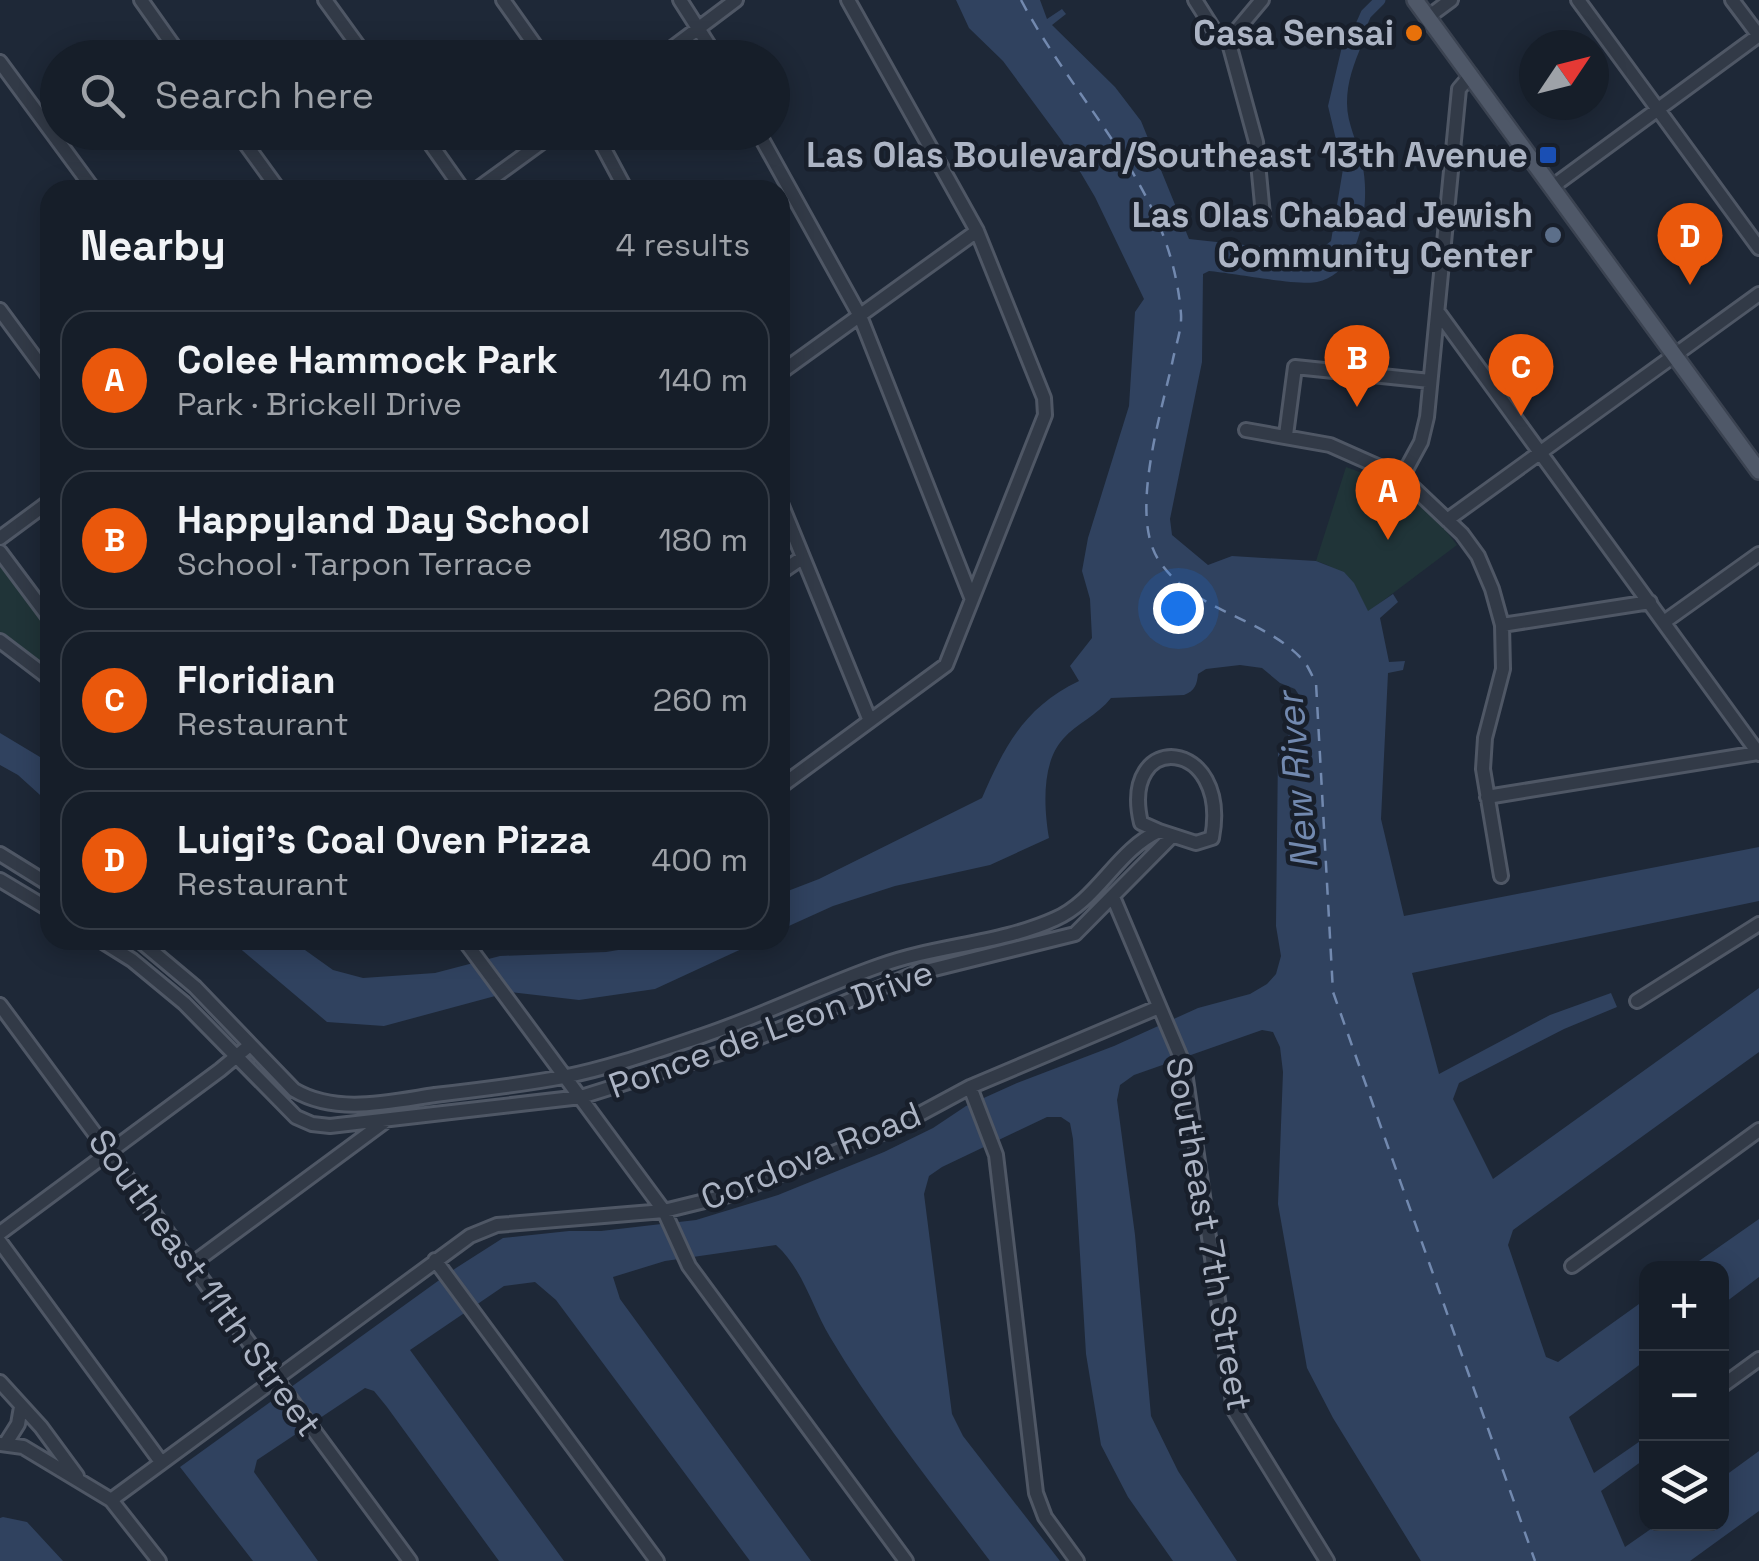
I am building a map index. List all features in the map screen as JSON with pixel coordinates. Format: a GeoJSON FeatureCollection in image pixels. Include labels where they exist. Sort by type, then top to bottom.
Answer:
{"type":"FeatureCollection","features":[{"type":"Feature","properties":{"kind":"main road"},"geometry":{"type":"LineString","coordinates":[[1415,0],[1759,471]]}},
{"type":"Feature","properties":{"kind":"street"},"geometry":{"type":"LineString","coordinates":[[140,0],[169,40]]}},
{"type":"Feature","properties":{"kind":"street"},"geometry":{"type":"LineString","coordinates":[[326,0],[354,40]]}},
{"type":"Feature","properties":{"kind":"street"},"geometry":{"type":"LineString","coordinates":[[502,0],[531,40]]}},
{"type":"Feature","properties":{"kind":"street"},"geometry":{"type":"LineString","coordinates":[[680,0],[707,40]]}},
{"type":"Feature","properties":{"kind":"street"},"geometry":{"type":"LineString","coordinates":[[684,40],[736,0]]}},
{"type":"Feature","properties":{"kind":"street"},"geometry":{"type":"LineString","coordinates":[[790,780],[946,665],[1044,415],[1044,398],[977,230],[848,0]]}},
{"type":"Feature","properties":{"kind":"street"},"geometry":{"type":"LineString","coordinates":[[1195,0],[1214,30],[1227,36],[1256,142],[1264,215]]}},
{"type":"Feature","properties":{"kind":"street"},"geometry":{"type":"LineString","coordinates":[[1227,36],[1241,27],[1262,0]]}},
{"type":"Feature","properties":{"kind":"street"},"geometry":{"type":"LineString","coordinates":[[1428,16],[1451,0]]}},
{"type":"Feature","properties":{"kind":"street"},"geometry":{"type":"LineString","coordinates":[[1578,0],[1759,248]]}},
{"type":"Feature","properties":{"kind":"street"},"geometry":{"type":"LineString","coordinates":[[1552,186],[1759,36],[1732,0]]}},
{"type":"Feature","properties":{"kind":"street"},"geometry":{"type":"LineString","coordinates":[[0,62],[40,116]]}},
{"type":"Feature","properties":{"kind":"street"},"geometry":{"type":"LineString","coordinates":[[1402,477],[1421,442],[1459,89],[1472,75]]}},
{"type":"Feature","properties":{"kind":"street"},"geometry":{"type":"LineString","coordinates":[[65,150],[87,180]]}},
{"type":"Feature","properties":{"kind":"street"},"geometry":{"type":"LineString","coordinates":[[250,150],[272,180]]}},
{"type":"Feature","properties":{"kind":"street"},"geometry":{"type":"LineString","coordinates":[[435,150],[456,180]]}},
{"type":"Feature","properties":{"kind":"street"},"geometry":{"type":"LineString","coordinates":[[490,180],[531,150]]}},
{"type":"Feature","properties":{"kind":"street"},"geometry":{"type":"LineString","coordinates":[[605,150],[621,180]]}},
{"type":"Feature","properties":{"kind":"street"},"geometry":{"type":"LineString","coordinates":[[768,150],[785,180]]}},
{"type":"Feature","properties":{"kind":"street"},"geometry":{"type":"LineString","coordinates":[[790,190],[860,316],[971,597]]}},
{"type":"Feature","properties":{"kind":"street"},"geometry":{"type":"LineString","coordinates":[[790,366],[977,230]]}},
{"type":"Feature","properties":{"kind":"street"},"geometry":{"type":"LineString","coordinates":[[1447,520],[1759,294]]}},
{"type":"Feature","properties":{"kind":"street"},"geometry":{"type":"LineString","coordinates":[[0,310],[40,364]]}},
{"type":"Feature","properties":{"kind":"street"},"geometry":{"type":"LineString","coordinates":[[1438,312],[1759,753],[1487,797]]}},
{"type":"Feature","properties":{"kind":"street"},"geometry":{"type":"LineString","coordinates":[[1286,435],[1295,367],[1430,381]]}},
{"type":"Feature","properties":{"kind":"street"},"geometry":{"type":"LineString","coordinates":[[1246,430],[1330,446],[1402,477],[1462,534],[1478,556],[1502,624],[1503,669],[1485,738],[1483,769],[1501,876]]}},
{"type":"Feature","properties":{"kind":"street"},"geometry":{"type":"LineString","coordinates":[[0,538],[40,508]]}},
{"type":"Feature","properties":{"kind":"street"},"geometry":{"type":"LineString","coordinates":[[790,527],[870,722]]}},
{"type":"Feature","properties":{"kind":"street"},"geometry":{"type":"LineString","coordinates":[[0,552],[40,606]]}},
{"type":"Feature","properties":{"kind":"street"},"geometry":{"type":"LineString","coordinates":[[1664,622],[1759,554]]}},
{"type":"Feature","properties":{"kind":"street"},"geometry":{"type":"LineString","coordinates":[[790,566],[802,558]]}},
{"type":"Feature","properties":{"kind":"street"},"geometry":{"type":"LineString","coordinates":[[1502,624],[1650,602]]}},
{"type":"Feature","properties":{"kind":"street"},"geometry":{"type":"LineString","coordinates":[[0,641],[40,671]]}},
{"type":"Feature","properties":{"kind":"street"},"geometry":{"type":"LineString","coordinates":[[1170,756],[1189,760],[1203,774],[1214,801],[1212,838],[1196,843],[1165,834],[1141,823],[1137,806],[1139,780],[1148,766],[1170,756]]}},
{"type":"Feature","properties":{"kind":"street","name":"Ponce de Leon Drive"},"geometry":{"type":"LineString","coordinates":[[116,950],[184,1003],[278,1102],[312,1124],[330,1126],[581,1097],[722,1053],[914,974],[1076,934],[1113,897],[1165,834]]}},
{"type":"Feature","properties":{"kind":"street","name":"Ponce de Leon Drive"},"geometry":{"type":"LineString","coordinates":[[152,950],[195,987],[294,1090],[313,1101],[396,1101],[566,1077],[703,1036],[880,965],[952,944],[1018,932],[1058,918],[1080,902],[1144,838],[1165,834]]}},
{"type":"Feature","properties":{"kind":"street"},"geometry":{"type":"LineString","coordinates":[[0,854],[40,878]]}},
{"type":"Feature","properties":{"kind":"street"},"geometry":{"type":"LineString","coordinates":[[0,880],[40,904]]}},
{"type":"Feature","properties":{"kind":"street","name":"Southeast 7th Street"},"geometry":{"type":"LineString","coordinates":[[1113,897],[1184,1065],[1234,1410],[1327,1561]]}},
{"type":"Feature","properties":{"kind":"street"},"geometry":{"type":"LineString","coordinates":[[1638,1001],[1759,924]]}},
{"type":"Feature","properties":{"kind":"street"},"geometry":{"type":"LineString","coordinates":[[472,950],[664,1211],[689,1266],[906,1561]]}},
{"type":"Feature","properties":{"kind":"street","name":"Southeast 11th Street"},"geometry":{"type":"LineString","coordinates":[[0,1006],[410,1561]]}},
{"type":"Feature","properties":{"kind":"street","name":"Cordova Road"},"geometry":{"type":"LineString","coordinates":[[111,1500],[438,1265],[470,1236],[497,1225],[664,1211],[729,1195],[1162,1013]]}},
{"type":"Feature","properties":{"kind":"street"},"geometry":{"type":"LineString","coordinates":[[0,1233],[250,1044]]}},
{"type":"Feature","properties":{"kind":"street"},"geometry":{"type":"LineString","coordinates":[[973,1093],[994,1144],[1036,1492],[1045,1517],[1077,1561]]}},
{"type":"Feature","properties":{"kind":"street"},"geometry":{"type":"LineString","coordinates":[[192,1264],[391,1117],[396,1101]]}},
{"type":"Feature","properties":{"kind":"street"},"geometry":{"type":"LineString","coordinates":[[1572,1266],[1759,1130]]}},
{"type":"Feature","properties":{"kind":"street"},"geometry":{"type":"LineString","coordinates":[[0,1242],[161,1462]]}},
{"type":"Feature","properties":{"kind":"street"},"geometry":{"type":"LineString","coordinates":[[438,1265],[657,1561]]}},
{"type":"Feature","properties":{"kind":"street"},"geometry":{"type":"LineString","coordinates":[[1729,1381],[1759,1359]]}},
{"type":"Feature","properties":{"kind":"street"},"geometry":{"type":"LineString","coordinates":[[0,1382],[41,1426],[82,1482]]}},
{"type":"Feature","properties":{"kind":"street"},"geometry":{"type":"LineString","coordinates":[[21,1407],[18,1424],[3,1444],[24,1447],[111,1500],[159,1561]]}},
{"type":"Feature","properties":{"kind":"green space"},"geometry":{"type":"Polygon","coordinates":[[[1346,467],[1380,481],[1421,506],[1457,545],[1368,612],[1348,580],[1316,561],[1346,467]]]}},
{"type":"Feature","properties":{"kind":"green space"},"geometry":{"type":"Polygon","coordinates":[[[0,557],[40,610],[40,667],[0,637],[0,557]]]}},
{"type":"Feature","properties":{"kind":"water","name":"New River"},"geometry":{"type":"Polygon","coordinates":[[[956,0],[1040,0],[1047,19],[1062,9],[1066,14],[1052,25],[1115,87],[1141,121],[1189,239],[1301,251],[1321,249],[1331,241],[1343,169],[1328,106],[1344,38],[1362,44],[1347,95],[1347,111],[1364,178],[1360,233],[1344,265],[1317,282],[1209,271],[1203,274],[1202,362],[1170,519],[1172,535],[1208,565],[1232,556],[1316,561],[1344,572],[1368,611],[1393,594],[1398,602],[1380,618],[1389,662],[1405,661],[1403,670],[1388,673],[1381,819],[1404,916],[1759,847],[1759,901],[1412,973],[1439,1074],[1550,1015],[1611,993],[1617,1007],[1564,1029],[1459,1083],[1453,1099],[1493,1179],[1759,988],[1759,1052],[1513,1230],[1508,1245],[1546,1357],[1558,1362],[1639,1304],[1639,1365],[1569,1417],[1594,1473],[1639,1442],[1639,1463],[1601,1491],[1625,1547],[1648,1531],[1729,1531],[1729,1473],[1759,1451],[1759,1511],[1690,1561],[1421,1561],[1333,1418],[1307,1368],[1278,1204],[1283,1072],[1280,1047],[1273,1032],[1262,1030],[1134,1075],[1120,1085],[1117,1100],[1135,1235],[1151,1416],[1178,1471],[1237,1561],[1173,1561],[1128,1497],[1101,1445],[1086,1354],[1073,1139],[1070,1123],[1061,1117],[1047,1117],[942,1167],[929,1176],[924,1194],[952,1414],[963,1436],[1060,1561],[990,1561],[867,1395],[830,1337],[793,1265],[776,1245],[665,1261],[613,1277],[620,1299],[811,1561],[750,1561],[556,1300],[535,1282],[504,1286],[410,1350],[564,1561],[499,1561],[387,1407],[374,1391],[365,1388],[257,1460],[254,1472],[318,1561],[253,1561],[180,1467],[503,1238],[696,1220],[778,1195],[884,1152],[933,1128],[966,1106],[1017,1083],[1198,1008],[1250,994],[1276,974],[1281,956],[1276,926],[1278,751],[1302,715],[1303,701],[1295,689],[1262,668],[1240,665],[1206,669],[1184,695],[1111,698],[1069,733],[1056,749],[1048,773],[1045,800],[1049,838],[990,865],[895,886],[833,906],[790,925],[790,890],[982,798],[1019,729],[1044,703],[1079,681],[1070,666],[1092,638],[1090,599],[1082,571],[1088,538],[1129,406],[1135,312],[1144,299],[1095,197],[1062,141],[1003,61],[969,28],[956,0]]]}},
{"type":"Feature","properties":{"kind":"water"},"geometry":{"type":"Polygon","coordinates":[[[0,733],[40,757],[40,795],[18,775],[0,765],[0,733]]]}},
{"type":"Feature","properties":{"kind":"water"},"geometry":{"type":"Polygon","coordinates":[[[242,950],[305,950],[333,970],[363,978],[435,973],[500,956],[618,950],[739,950],[655,989],[579,1000],[510,992],[384,1026],[327,1022],[242,950]]]}},
{"type":"Feature","properties":{"kind":"water"},"geometry":{"type":"Polygon","coordinates":[[[1759,1219],[1759,1277],[1729,1300],[1729,1261],[1699,1261],[1759,1219]]]}},
{"type":"Feature","properties":{"kind":"water"},"geometry":{"type":"Polygon","coordinates":[[[3,1517],[27,1522],[63,1561],[0,1561],[3,1517]]]}},
{"type":"Feature","properties":{"kind":"waterway"},"geometry":{"type":"LineString","coordinates":[[1354,41],[1366,14],[1380,0]]}},
{"type":"Feature","properties":{"kind":"ferry route"},"geometry":{"type":"LineString","coordinates":[[1021,0],[1141,187],[1174,268],[1181,325],[1147,489],[1150,539],[1158,559],[1188,590],[1283,643],[1307,665],[1316,683],[1333,992],[1535,1561]]}},
{"type":"Feature","properties":{"kind":"place","name":"Casa Sensai"},"geometry":{"type":"Point","coordinates":[1414,33]}},
{"type":"Feature","properties":{"kind":"place","name":"Las Olas Boulevard/Southeast 13th Avenue"},"geometry":{"type":"Point","coordinates":[1548,155]}},
{"type":"Feature","properties":{"kind":"place","name":"Las Olas Chabad Jewish Community Center"},"geometry":{"type":"Point","coordinates":[1553,235]}},
{"type":"Feature","properties":{"kind":"place","name":"Luigi's Coal Oven Pizza"},"geometry":{"type":"Point","coordinates":[1690,285]}},
{"type":"Feature","properties":{"kind":"place","name":"Happyland Day School"},"geometry":{"type":"Point","coordinates":[1357,407]}},
{"type":"Feature","properties":{"kind":"place","name":"Floridian"},"geometry":{"type":"Point","coordinates":[1521,416]}},
{"type":"Feature","properties":{"kind":"place","name":"Colee Hammock Park"},"geometry":{"type":"Point","coordinates":[1388,540]}}]}
